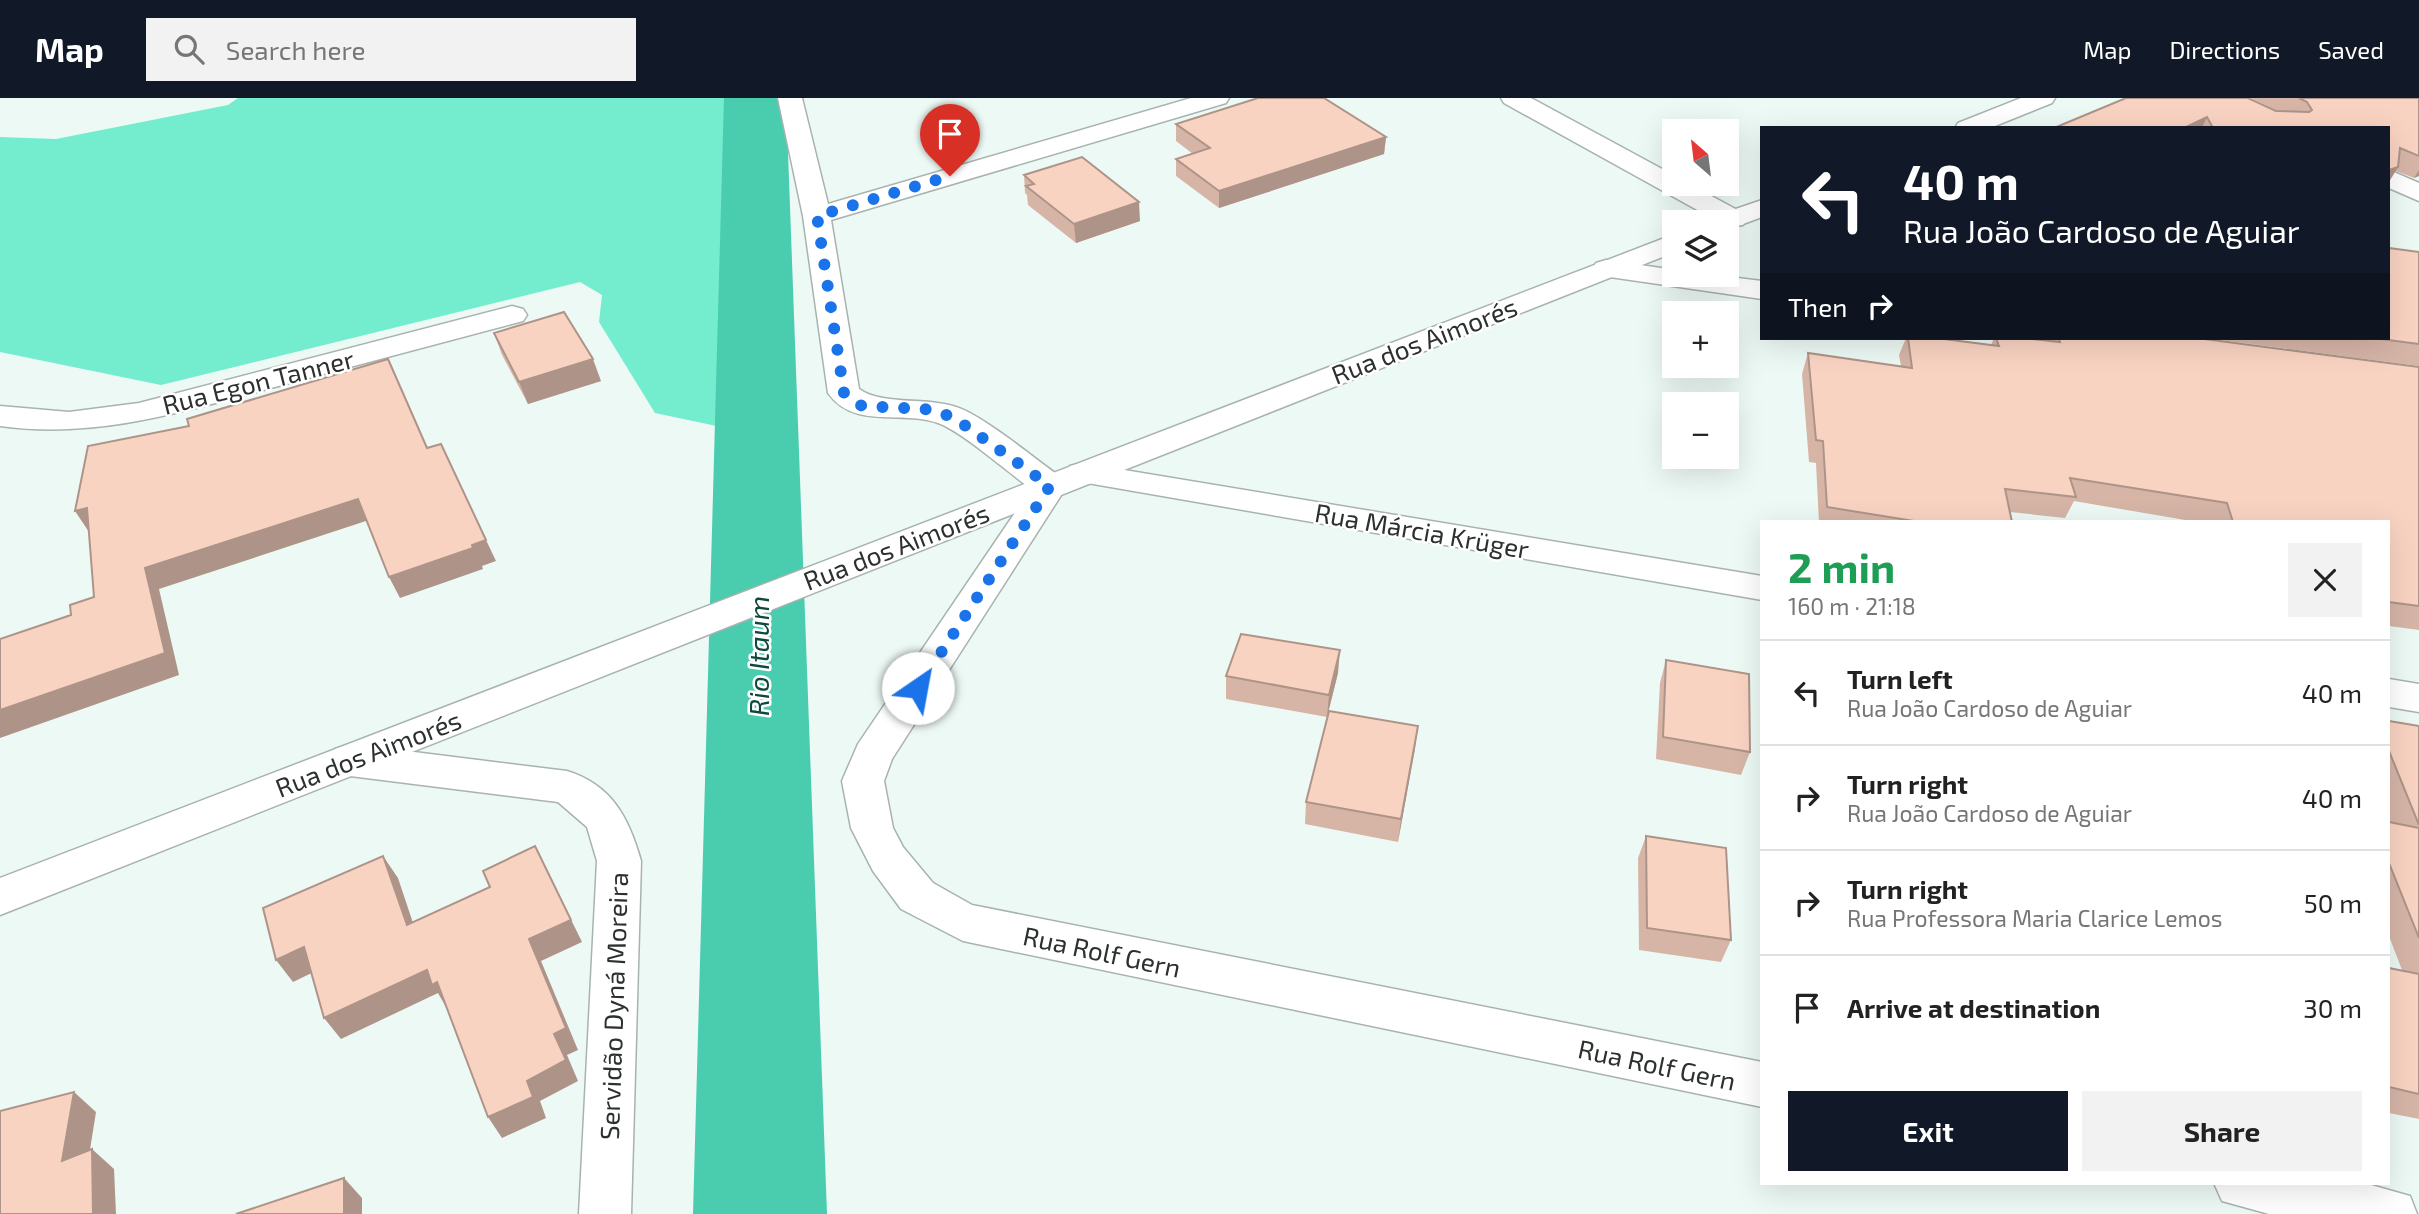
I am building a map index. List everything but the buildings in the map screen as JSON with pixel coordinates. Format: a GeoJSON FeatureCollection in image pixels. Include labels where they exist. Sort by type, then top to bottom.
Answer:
{"type":"FeatureCollection","features":[{"type":"Feature","properties":{"kind":"street"},"geometry":{"type":"LineString","coordinates":[[790,98],[817,216],[844,393],[862,406],[925,409],[953,417],[1066,480]]}},
{"type":"Feature","properties":{"kind":"street"},"geometry":{"type":"LineString","coordinates":[[817,216],[1217,98]]}},
{"type":"Feature","properties":{"kind":"street"},"geometry":{"type":"LineString","coordinates":[[1513,98],[1710,210]]}},
{"type":"Feature","properties":{"kind":"street"},"geometry":{"type":"LineString","coordinates":[[1971,126],[2043,98]]}},
{"type":"Feature","properties":{"kind":"street"},"geometry":{"type":"LineString","coordinates":[[2390,178],[2419,193]]}},
{"type":"Feature","properties":{"kind":"street"},"geometry":{"type":"LineString","coordinates":[[1739,217],[1760,209]]}},
{"type":"Feature","properties":{"kind":"street","name":"Rua dos Aimorés"},"geometry":{"type":"LineString","coordinates":[[0,897],[1662,247]]}},
{"type":"Feature","properties":{"kind":"street"},"geometry":{"type":"LineString","coordinates":[[1606,269],[1760,290]]}},
{"type":"Feature","properties":{"kind":"street","name":"Rua Egon Tanner"},"geometry":{"type":"LineString","coordinates":[[0,416],[59,422],[105,418],[172,405],[512,315]]}},
{"type":"Feature","properties":{"kind":"street","name":"Rua Márcia Krüger"},"geometry":{"type":"LineString","coordinates":[[1066,480],[1760,588]]}},
{"type":"Feature","properties":{"kind":"street","name":"Rua Rolf Gern"},"geometry":{"type":"LineString","coordinates":[[1066,480],[873,755],[863,781],[872,828],[888,859],[917,896],[963,922],[1760,1086]]}},
{"type":"Feature","properties":{"kind":"street"},"geometry":{"type":"LineString","coordinates":[[2390,693],[2419,698]]}},
{"type":"Feature","properties":{"kind":"street","name":"Servidão Dyná Moreira"},"geometry":{"type":"LineString","coordinates":[[350,760],[567,787],[595,802],[611,831],[618,861],[605,1214]]}},
{"type":"Feature","properties":{"kind":"street"},"geometry":{"type":"LineString","coordinates":[[2250,1185],[2391,1214]]}},
{"type":"Feature","properties":{"kind":"green space"},"geometry":{"type":"Polygon","coordinates":[[[238,98],[740,98],[745,132],[737,255],[738,352],[721,361],[726,428],[655,413],[599,322],[602,295],[580,282],[161,385],[0,352],[0,137],[56,139],[228,105],[238,98]]]}},
{"type":"Feature","properties":{"kind":"waterway","name":"Rio Itaum"},"geometry":{"type":"LineString","coordinates":[[755,98],[760,1214]]}},
{"type":"Feature","properties":{"kind":"route"},"geometry":{"type":"LineString","coordinates":[[918,688],[1050,486],[953,417],[925,409],[862,406],[844,393],[817,216],[950,176]]}}]}
